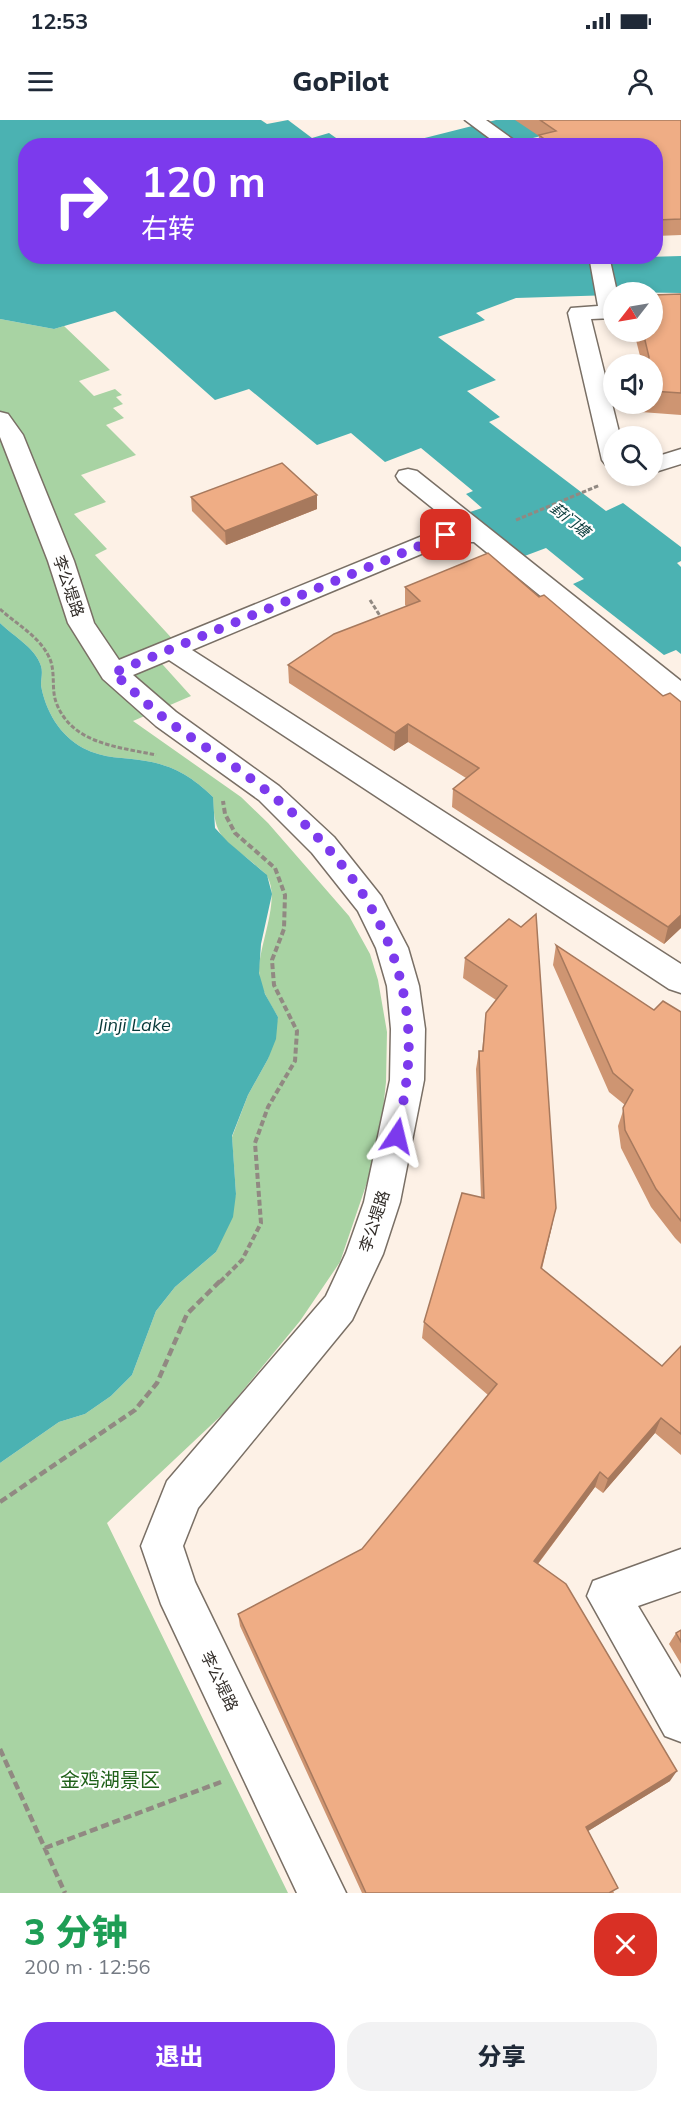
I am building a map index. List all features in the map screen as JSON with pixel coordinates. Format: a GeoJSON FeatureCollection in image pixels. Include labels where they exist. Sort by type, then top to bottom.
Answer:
{"type":"FeatureCollection","features":[{"type":"Feature","properties":{"kind":"street"},"geometry":{"type":"LineString","coordinates":[[475,120],[501,138]]}},
{"type":"Feature","properties":{"kind":"street"},"geometry":{"type":"LineString","coordinates":[[601,264],[610,312],[579,313],[607,426]]}},
{"type":"Feature","properties":{"kind":"street","name":"李公堤路"},"geometry":{"type":"LineString","coordinates":[[0,419],[11,435],[61,561],[81,623],[113,673],[166,720],[269,793],[323,845],[370,904],[392,948],[403,987],[408,1029],[407,1080],[382,1202],[364,1254],[339,1308],[182,1495],[162,1546],[176,1589],[322,1893]]}},
{"type":"Feature","properties":{"kind":"street"},"geometry":{"type":"LineString","coordinates":[[663,462],[681,456]]}},
{"type":"Feature","properties":{"kind":"street"},"geometry":{"type":"LineString","coordinates":[[408,476],[681,695]]}},
{"type":"Feature","properties":{"kind":"street"},"geometry":{"type":"LineString","coordinates":[[113,673],[446,535],[482,534]]}},
{"type":"Feature","properties":{"kind":"street"},"geometry":{"type":"LineString","coordinates":[[169,648],[681,980]]}},
{"type":"Feature","properties":{"kind":"street"},"geometry":{"type":"LineString","coordinates":[[681,1570],[608,1596],[681,1720]]}},
{"type":"Feature","properties":{"kind":"path"},"geometry":{"type":"LineString","coordinates":[[547,508],[603,480]]}},
{"type":"Feature","properties":{"kind":"path"},"geometry":{"type":"LineString","coordinates":[[355,572],[386,623]]}},
{"type":"Feature","properties":{"kind":"path"},"geometry":{"type":"LineString","coordinates":[[0,609],[28,632],[50,658],[55,701],[67,726],[88,740],[165,757]]}},
{"type":"Feature","properties":{"kind":"path"},"geometry":{"type":"LineString","coordinates":[[0,1502],[135,1410],[157,1383],[187,1314],[242,1260],[261,1223],[255,1143],[268,1107],[295,1061],[297,1031],[274,985],[272,960],[284,929],[285,895],[275,868],[255,854],[235,833],[225,814],[222,794]]}},
{"type":"Feature","properties":{"kind":"path"},"geometry":{"type":"LineString","coordinates":[[0,1749],[65,1893]]}},
{"type":"Feature","properties":{"kind":"path"},"geometry":{"type":"LineString","coordinates":[[45,1848],[262,1767]]}},
{"type":"Feature","properties":{"kind":"green space","name":"金鸡湖景区"},"geometry":{"type":"Polygon","coordinates":[[[0,319],[54,329],[64,326],[110,370],[79,381],[94,396],[115,389],[122,395],[116,397],[123,404],[113,408],[124,418],[106,425],[136,455],[81,475],[106,502],[74,514],[107,549],[95,555],[178,645],[154,655],[191,696],[133,721],[241,797],[268,823],[349,916],[370,954],[378,980],[387,1032],[386,1082],[379,1147],[340,1262],[300,1321],[225,1412],[107,1523],[288,1893],[0,1893],[0,1463],[59,1422],[85,1414],[111,1396],[132,1375],[156,1311],[175,1287],[216,1252],[236,1194],[232,1137],[248,1095],[268,1059],[278,1017],[268,1001],[259,977],[260,960],[271,909],[271,886],[264,872],[222,836],[215,821],[213,797],[190,778],[174,769],[146,761],[91,752],[67,737],[46,704],[41,685],[42,668],[38,659],[0,623],[0,319]]]}},
{"type":"Feature","properties":{"kind":"water","name":"葑门塘"},"geometry":{"type":"Polygon","coordinates":[[[0,120],[261,120],[267,124],[288,120],[312,138],[18,138],[18,264],[663,264],[663,257],[681,256],[681,293],[663,293],[663,282],[603,282],[603,295],[516,298],[476,313],[485,320],[438,337],[496,380],[467,391],[500,417],[489,422],[606,511],[623,503],[681,547],[681,561],[677,563],[681,567],[681,654],[676,650],[664,655],[573,584],[584,579],[546,548],[522,557],[467,513],[482,508],[466,494],[473,491],[421,448],[385,462],[351,433],[317,445],[249,389],[215,400],[115,311],[54,329],[0,319],[0,120]]]}},
{"type":"Feature","properties":{"kind":"water"},"geometry":{"type":"Polygon","coordinates":[[[496,120],[605,120],[533,138],[425,138],[496,120]]]}},
{"type":"Feature","properties":{"kind":"water"},"geometry":{"type":"Polygon","coordinates":[[[329,133],[336,138],[312,138],[329,133]]]}},
{"type":"Feature","properties":{"kind":"water","name":"Jinji Lake"},"geometry":{"type":"Polygon","coordinates":[[[0,623],[38,659],[42,668],[41,685],[46,704],[67,737],[91,752],[146,761],[174,769],[190,778],[213,797],[215,828],[267,875],[272,894],[261,944],[259,973],[265,994],[278,1017],[276,1039],[248,1095],[232,1136],[236,1194],[233,1217],[216,1252],[175,1287],[156,1311],[132,1375],[111,1396],[85,1414],[59,1422],[0,1463],[0,623]]]}},
{"type":"Feature","properties":{"kind":"building"},"geometry":{"type":"Polygon","coordinates":[[[540,120],[681,120],[681,219],[663,220],[663,138],[543,138],[539,135],[556,131],[540,120]]]}},
{"type":"Feature","properties":{"kind":"building"},"geometry":{"type":"Polygon","coordinates":[[[681,294],[681,393],[663,392],[663,354],[648,354],[645,342],[663,342],[663,295],[681,294]]]}},
{"type":"Feature","properties":{"kind":"building"},"geometry":{"type":"Polygon","coordinates":[[[282,463],[317,495],[225,531],[191,497],[282,463]]]}},
{"type":"Feature","properties":{"kind":"building"},"geometry":{"type":"Polygon","coordinates":[[[488,553],[539,597],[544,595],[663,696],[670,693],[681,702],[681,915],[668,927],[453,789],[479,768],[408,724],[395,733],[288,665],[334,634],[420,601],[405,587],[488,553]]]}},
{"type":"Feature","properties":{"kind":"building"},"geometry":{"type":"Polygon","coordinates":[[[536,914],[556,1208],[541,1268],[662,1366],[681,1346],[681,1434],[661,1418],[608,1479],[600,1472],[534,1561],[566,1584],[677,1771],[586,1827],[618,1888],[609,1893],[366,1893],[238,1614],[362,1549],[497,1384],[424,1322],[462,1193],[484,1198],[479,1051],[483,1051],[486,1013],[507,986],[465,958],[509,919],[521,927],[536,914]]]}},
{"type":"Feature","properties":{"kind":"building"},"geometry":{"type":"Polygon","coordinates":[[[556,945],[654,1010],[663,1001],[681,1012],[681,1221],[656,1189],[625,1130],[623,1108],[633,1090],[613,1073],[556,945]]]}},
{"type":"Feature","properties":{"kind":"building"},"geometry":{"type":"Polygon","coordinates":[[[681,1630],[681,1642],[676,1633],[681,1630]]]}},
{"type":"Feature","properties":{"kind":"route"},"geometry":{"type":"LineString","coordinates":[[397,1136],[407,1080],[408,1029],[403,987],[392,948],[370,904],[351,876],[291,812],[246,775],[166,720],[113,673],[446,535]]}}]}
